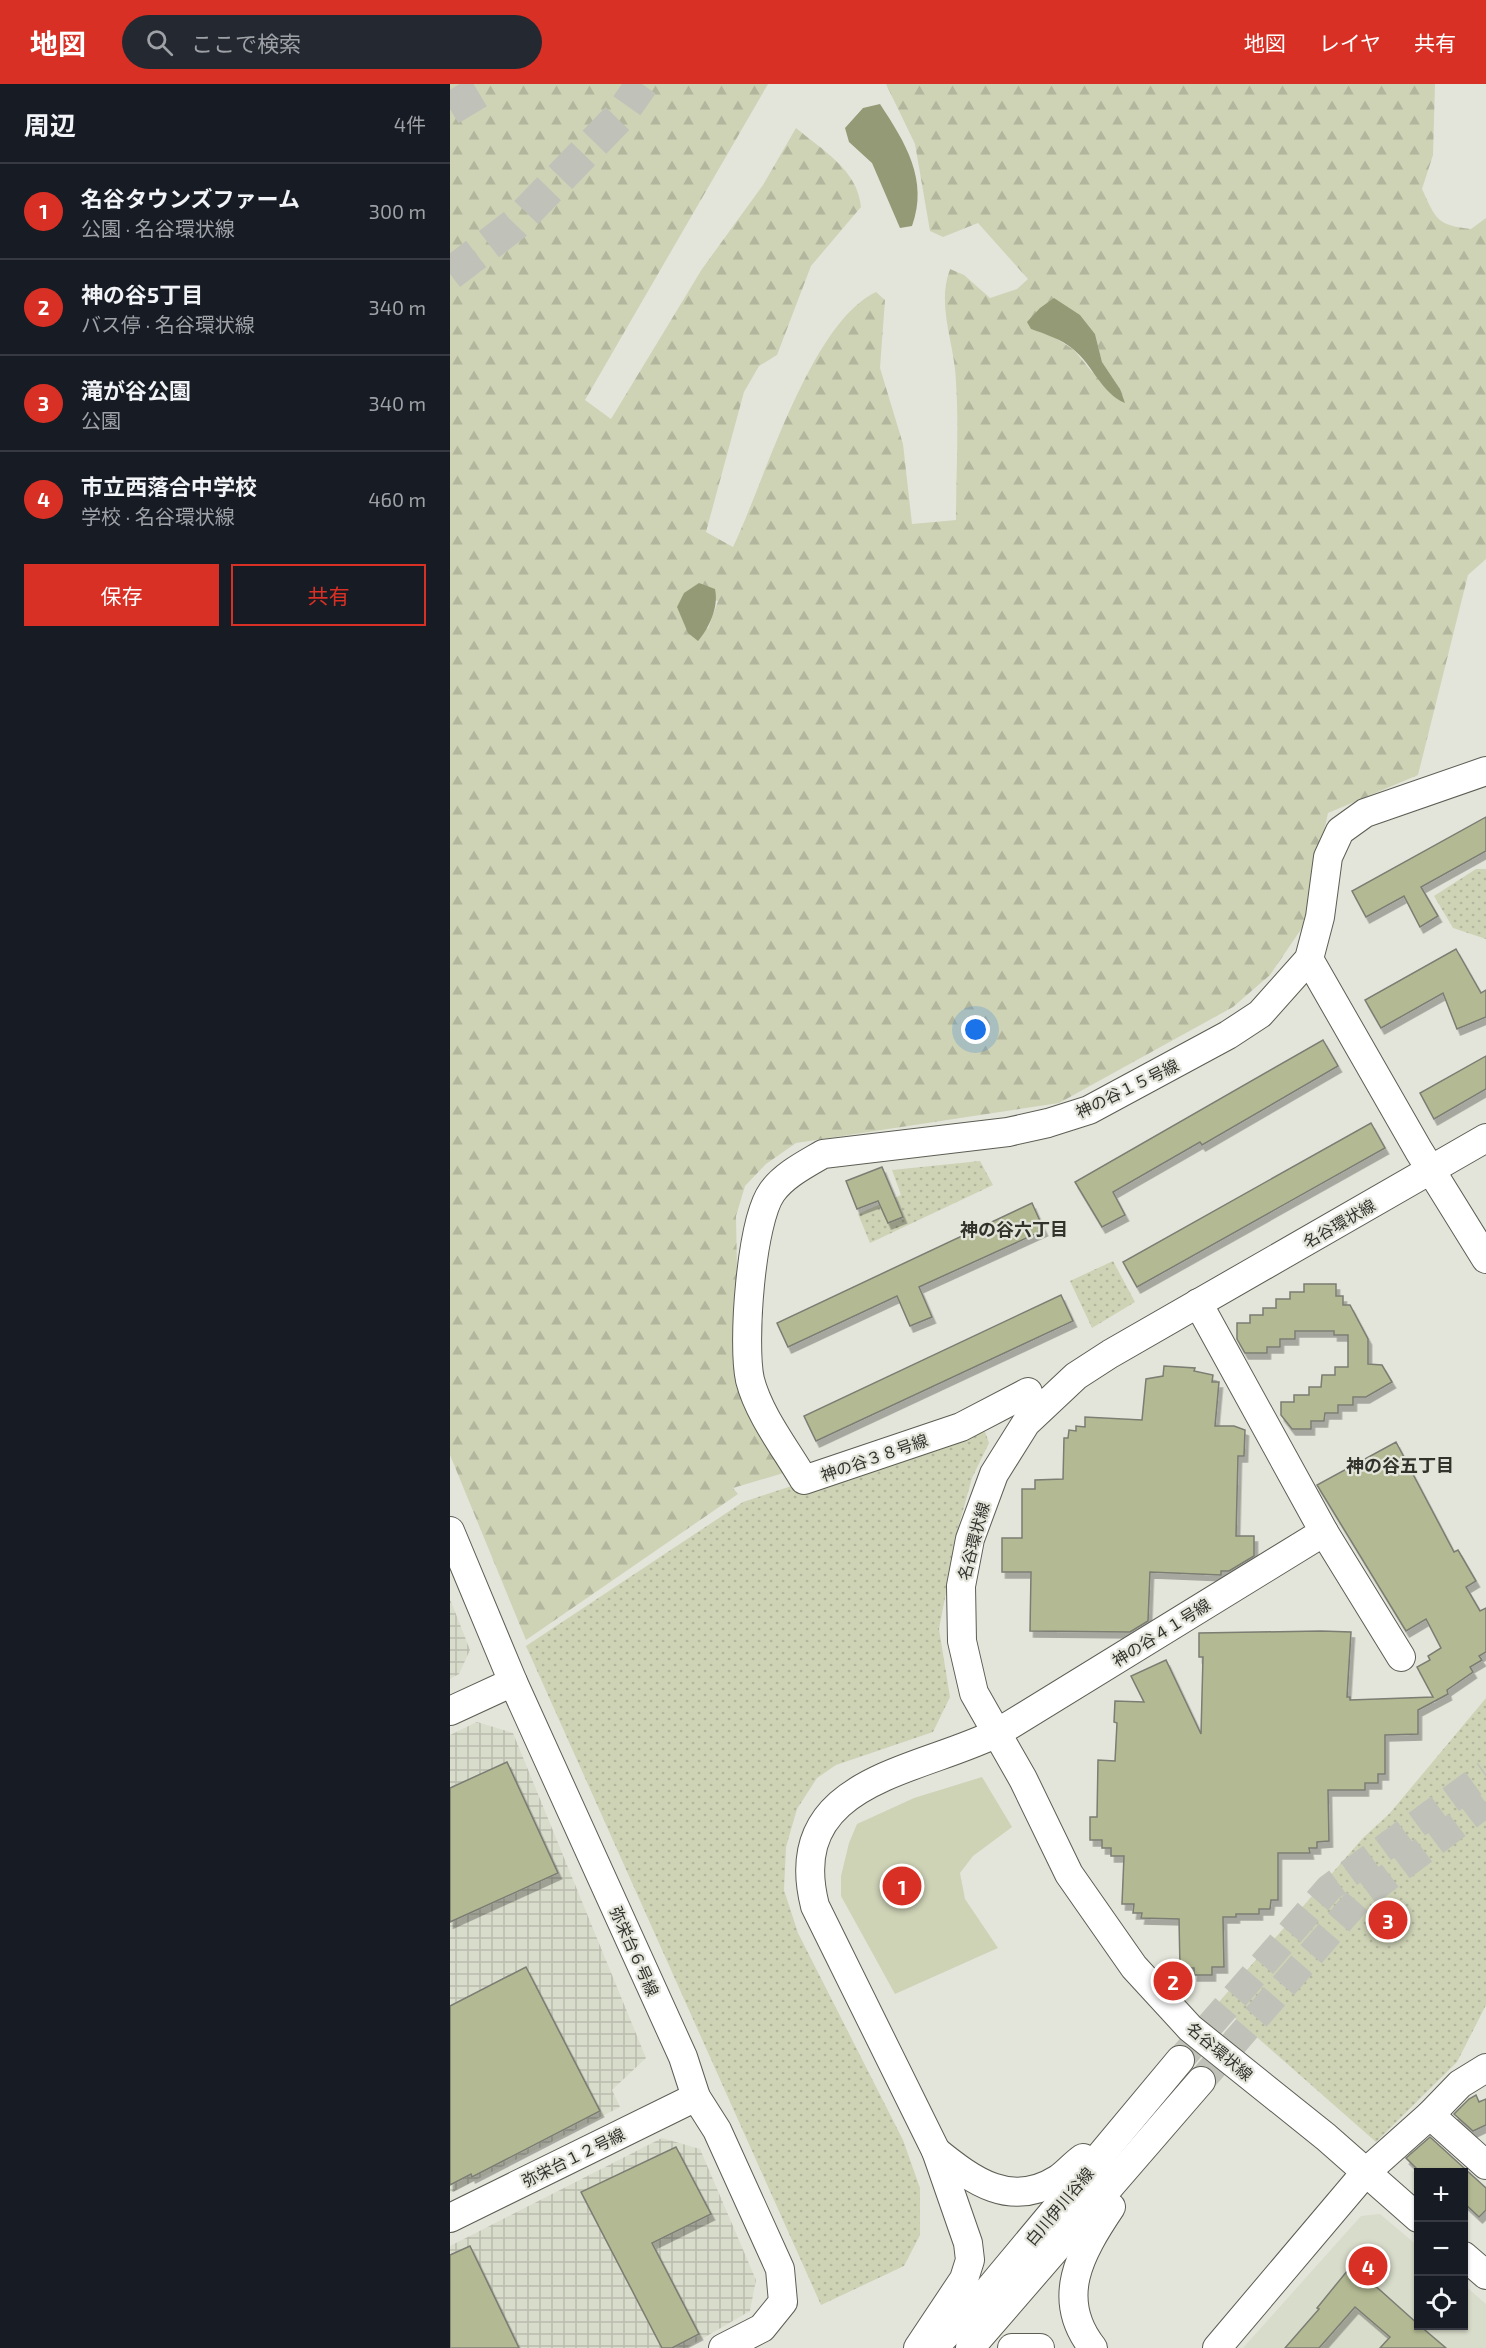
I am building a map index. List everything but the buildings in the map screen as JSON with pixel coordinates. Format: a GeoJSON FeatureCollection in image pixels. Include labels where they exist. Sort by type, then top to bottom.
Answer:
{"type":"FeatureCollection","features":[{"type":"Feature","properties":{"kind":"street","name":"神の谷１５号線"},"geometry":{"type":"LineString","coordinates":[[757,1399],[750,1379],[747,1339],[760,1226],[772,1192],[797,1170],[823,1154],[1008,1132],[1089,1110],[1228,1035],[1260,1014],[1309,959],[1320,917],[1328,857],[1340,831],[1365,813],[1486,771]]}},
{"type":"Feature","properties":{"kind":"street"},"geometry":{"type":"LineString","coordinates":[[1309,959],[1431,1170],[1483,1245]]}},
{"type":"Feature","properties":{"kind":"street","name":"名谷環状線"},"geometry":{"type":"LineString","coordinates":[[1414,2214],[1326,2137],[1190,2028],[1134,1967],[1069,1874],[1023,1779],[974,1693],[962,1641],[961,1586],[970,1539],[994,1474],[1026,1423],[1076,1376],[1198,1303],[1486,1138]]}},
{"type":"Feature","properties":{"kind":"street"},"geometry":{"type":"LineString","coordinates":[[1198,1303],[1324,1532],[1401,1657]]}},
{"type":"Feature","properties":{"kind":"street","name":"神の谷３８号線"},"geometry":{"type":"LineString","coordinates":[[757,1399],[804,1480],[961,1427],[1028,1392]]}},
{"type":"Feature","properties":{"kind":"street","name":"弥栄台６号線"},"geometry":{"type":"LineString","coordinates":[[450,1531],[513,1682],[683,2057],[696,2097],[717,2130],[780,2269],[783,2302],[762,2328],[723,2348]]}},
{"type":"Feature","properties":{"kind":"street","name":"神の谷４１号線"},"geometry":{"type":"LineString","coordinates":[[918,2348],[964,2279],[970,2260],[969,2243],[936,2151],[815,1906],[811,1892],[810,1860],[822,1824],[836,1806],[863,1786],[974,1745],[997,1733],[1324,1532]]}},
{"type":"Feature","properties":{"kind":"street"},"geometry":{"type":"LineString","coordinates":[[450,1711],[513,1682]]}},
{"type":"Feature","properties":{"kind":"street","name":"白川伊川谷線"},"geometry":{"type":"LineString","coordinates":[[934,2348],[990,2288],[1180,2060]]}},
{"type":"Feature","properties":{"kind":"street"},"geometry":{"type":"LineString","coordinates":[[1217,2348],[1365,2173],[1430,2115],[1460,2084],[1486,2068]]}},
{"type":"Feature","properties":{"kind":"street","name":"白川伊川谷線"},"geometry":{"type":"LineString","coordinates":[[970,2348],[1201,2081]]}},
{"type":"Feature","properties":{"kind":"street","name":"弥栄台１２号線"},"geometry":{"type":"LineString","coordinates":[[450,2218],[696,2097]]}},
{"type":"Feature","properties":{"kind":"street"},"geometry":{"type":"LineString","coordinates":[[1093,2348],[1081,2333],[1072,2300],[1074,2280],[1081,2258],[1101,2222],[1176,2111]]}},
{"type":"Feature","properties":{"kind":"street"},"geometry":{"type":"LineString","coordinates":[[1430,2115],[1486,2165]]}},
{"type":"Feature","properties":{"kind":"street"},"geometry":{"type":"LineString","coordinates":[[936,2151],[964,2174],[981,2183],[1004,2192],[1023,2191],[1059,2178],[1127,2124]]}},
{"type":"Feature","properties":{"kind":"street"},"geometry":{"type":"LineString","coordinates":[[1468,2259],[1486,2275]]}},
{"type":"Feature","properties":{"kind":"street"},"geometry":{"type":"LineString","coordinates":[[1012,2348],[1040,2348]]}},
{"type":"Feature","properties":{"kind":"shaded area"},"geometry":{"type":"Polygon","coordinates":[[[880,104],[906,147],[916,177],[917,209],[912,226],[900,228],[872,163],[849,142],[845,128],[863,108],[880,104]]]}},
{"type":"Feature","properties":{"kind":"shaded area"},"geometry":{"type":"Polygon","coordinates":[[[1054,298],[1080,315],[1095,334],[1102,362],[1120,389],[1125,403],[1103,386],[1086,363],[1068,345],[1031,329],[1027,322],[1040,308],[1054,298]]]}},
{"type":"Feature","properties":{"kind":"shaded area"},"geometry":{"type":"Polygon","coordinates":[[[699,583],[715,589],[716,603],[706,630],[698,641],[688,633],[677,607],[684,593],[699,583]]]}},
{"type":"Feature","properties":{"kind":"shaded area"},"geometry":{"type":"Polygon","coordinates":[[[450,1599],[470,1650],[459,1674],[450,1679],[450,1599]]]}},
{"type":"Feature","properties":{"kind":"shaded area"},"geometry":{"type":"Polygon","coordinates":[[[477,1722],[513,1733],[646,2058],[612,2090],[620,2107],[450,2193],[450,1735],[477,1722]]]}},
{"type":"Feature","properties":{"kind":"shaded area"},"geometry":{"type":"Polygon","coordinates":[[[662,2138],[700,2149],[756,2280],[750,2311],[686,2348],[450,2348],[450,2246],[662,2138]]]}},
{"type":"Feature","properties":{"kind":"shaded area"},"geometry":{"type":"Polygon","coordinates":[[[1380,2214],[1414,2243],[1414,2330],[1468,2330],[1468,2288],[1486,2304],[1486,2348],[1243,2348],[1361,2216],[1380,2214]]]}},
{"type":"Feature","properties":{"kind":"green space"},"geometry":{"type":"Polygon","coordinates":[[[450,84],[768,84],[585,400],[611,419],[702,269],[763,185],[796,128],[837,162],[853,182],[861,207],[811,266],[777,355],[759,366],[744,392],[706,532],[733,547],[774,446],[810,369],[830,336],[852,309],[876,292],[885,300],[880,368],[903,444],[912,524],[956,520],[957,399],[955,368],[945,311],[946,283],[950,269],[964,275],[990,298],[1017,289],[1028,279],[978,223],[943,237],[930,231],[915,144],[886,84],[1435,84],[1433,155],[1422,189],[1434,214],[1444,222],[1471,229],[1486,218],[1486,559],[1468,575],[1418,775],[1328,813],[1304,925],[1270,975],[1233,1007],[1059,1103],[796,1143],[766,1164],[745,1186],[736,1216],[739,1378],[787,1472],[733,1488],[738,1494],[526,1640],[450,1455],[450,84]],[[1080,315],[1031,329],[1054,337],[1074,350],[1092,372],[1120,389],[1102,362],[1095,334],[1080,315]],[[684,593],[708,629],[718,601],[684,593]]]}},
{"type":"Feature","properties":{"kind":"green space"},"geometry":{"type":"Polygon","coordinates":[[[1476,869],[1486,869],[1486,939],[1453,928],[1434,896],[1476,869]]]}},
{"type":"Feature","properties":{"kind":"green space"},"geometry":{"type":"Polygon","coordinates":[[[980,1161],[993,1185],[870,1243],[858,1214],[901,1195],[892,1170],[980,1161]]]}},
{"type":"Feature","properties":{"kind":"green space"},"geometry":{"type":"Polygon","coordinates":[[[1113,1261],[1135,1302],[1092,1328],[1070,1281],[1113,1261]]]}},
{"type":"Feature","properties":{"kind":"green space"},"geometry":{"type":"Polygon","coordinates":[[[982,1423],[989,1443],[972,1478],[959,1525],[939,1629],[950,1697],[933,1732],[836,1765],[817,1778],[797,1809],[786,1847],[784,1890],[798,1933],[903,2140],[920,2188],[920,2235],[904,2266],[821,2305],[526,1646],[743,1502],[982,1423]]]}},
{"type":"Feature","properties":{"kind":"green space"},"geometry":{"type":"Polygon","coordinates":[[[1486,1698],[1486,2005],[1457,2062],[1376,2142],[1218,2003],[1363,1838],[1390,1813],[1486,1698]]]}},
{"type":"Feature","properties":{"kind":"green space"},"geometry":{"type":"Polygon","coordinates":[[[982,1777],[1012,1827],[973,1856],[960,1873],[965,1899],[998,1948],[895,1994],[841,1896],[841,1876],[849,1843],[857,1824],[914,1798],[982,1777]]]}},
{"type":"Feature","properties":{"kind":"tunnel"},"geometry":{"type":"LineString","coordinates":[[450,109],[492,84]]}},
{"type":"Feature","properties":{"kind":"tunnel"},"geometry":{"type":"LineString","coordinates":[[450,274],[514,225],[619,117],[642,84]]}},
{"type":"Feature","properties":{"kind":"tunnel"},"geometry":{"type":"LineString","coordinates":[[1180,2060],[1329,1888],[1486,1774]]}},
{"type":"Feature","properties":{"kind":"tunnel"},"geometry":{"type":"LineString","coordinates":[[1201,2081],[1358,1900],[1486,1803]]}},
{"type":"Feature","properties":{"kind":"place","name":"名谷タウンズファーム"},"geometry":{"type":"Point","coordinates":[902,1886]}},
{"type":"Feature","properties":{"kind":"place","name":"滝が谷公園"},"geometry":{"type":"Point","coordinates":[1388,1920]}},
{"type":"Feature","properties":{"kind":"place","name":"神の谷5丁目"},"geometry":{"type":"Point","coordinates":[1173,1981]}},
{"type":"Feature","properties":{"kind":"place","name":"市立西落合中学校"},"geometry":{"type":"Point","coordinates":[1368,2266]}},
{"type":"Feature","properties":{"kind":"district","name":"神の谷六丁目"},"geometry":{"type":"Point","coordinates":[1014,1229]}},
{"type":"Feature","properties":{"kind":"district","name":"神の谷五丁目"},"geometry":{"type":"Point","coordinates":[1400,1465]}}]}
